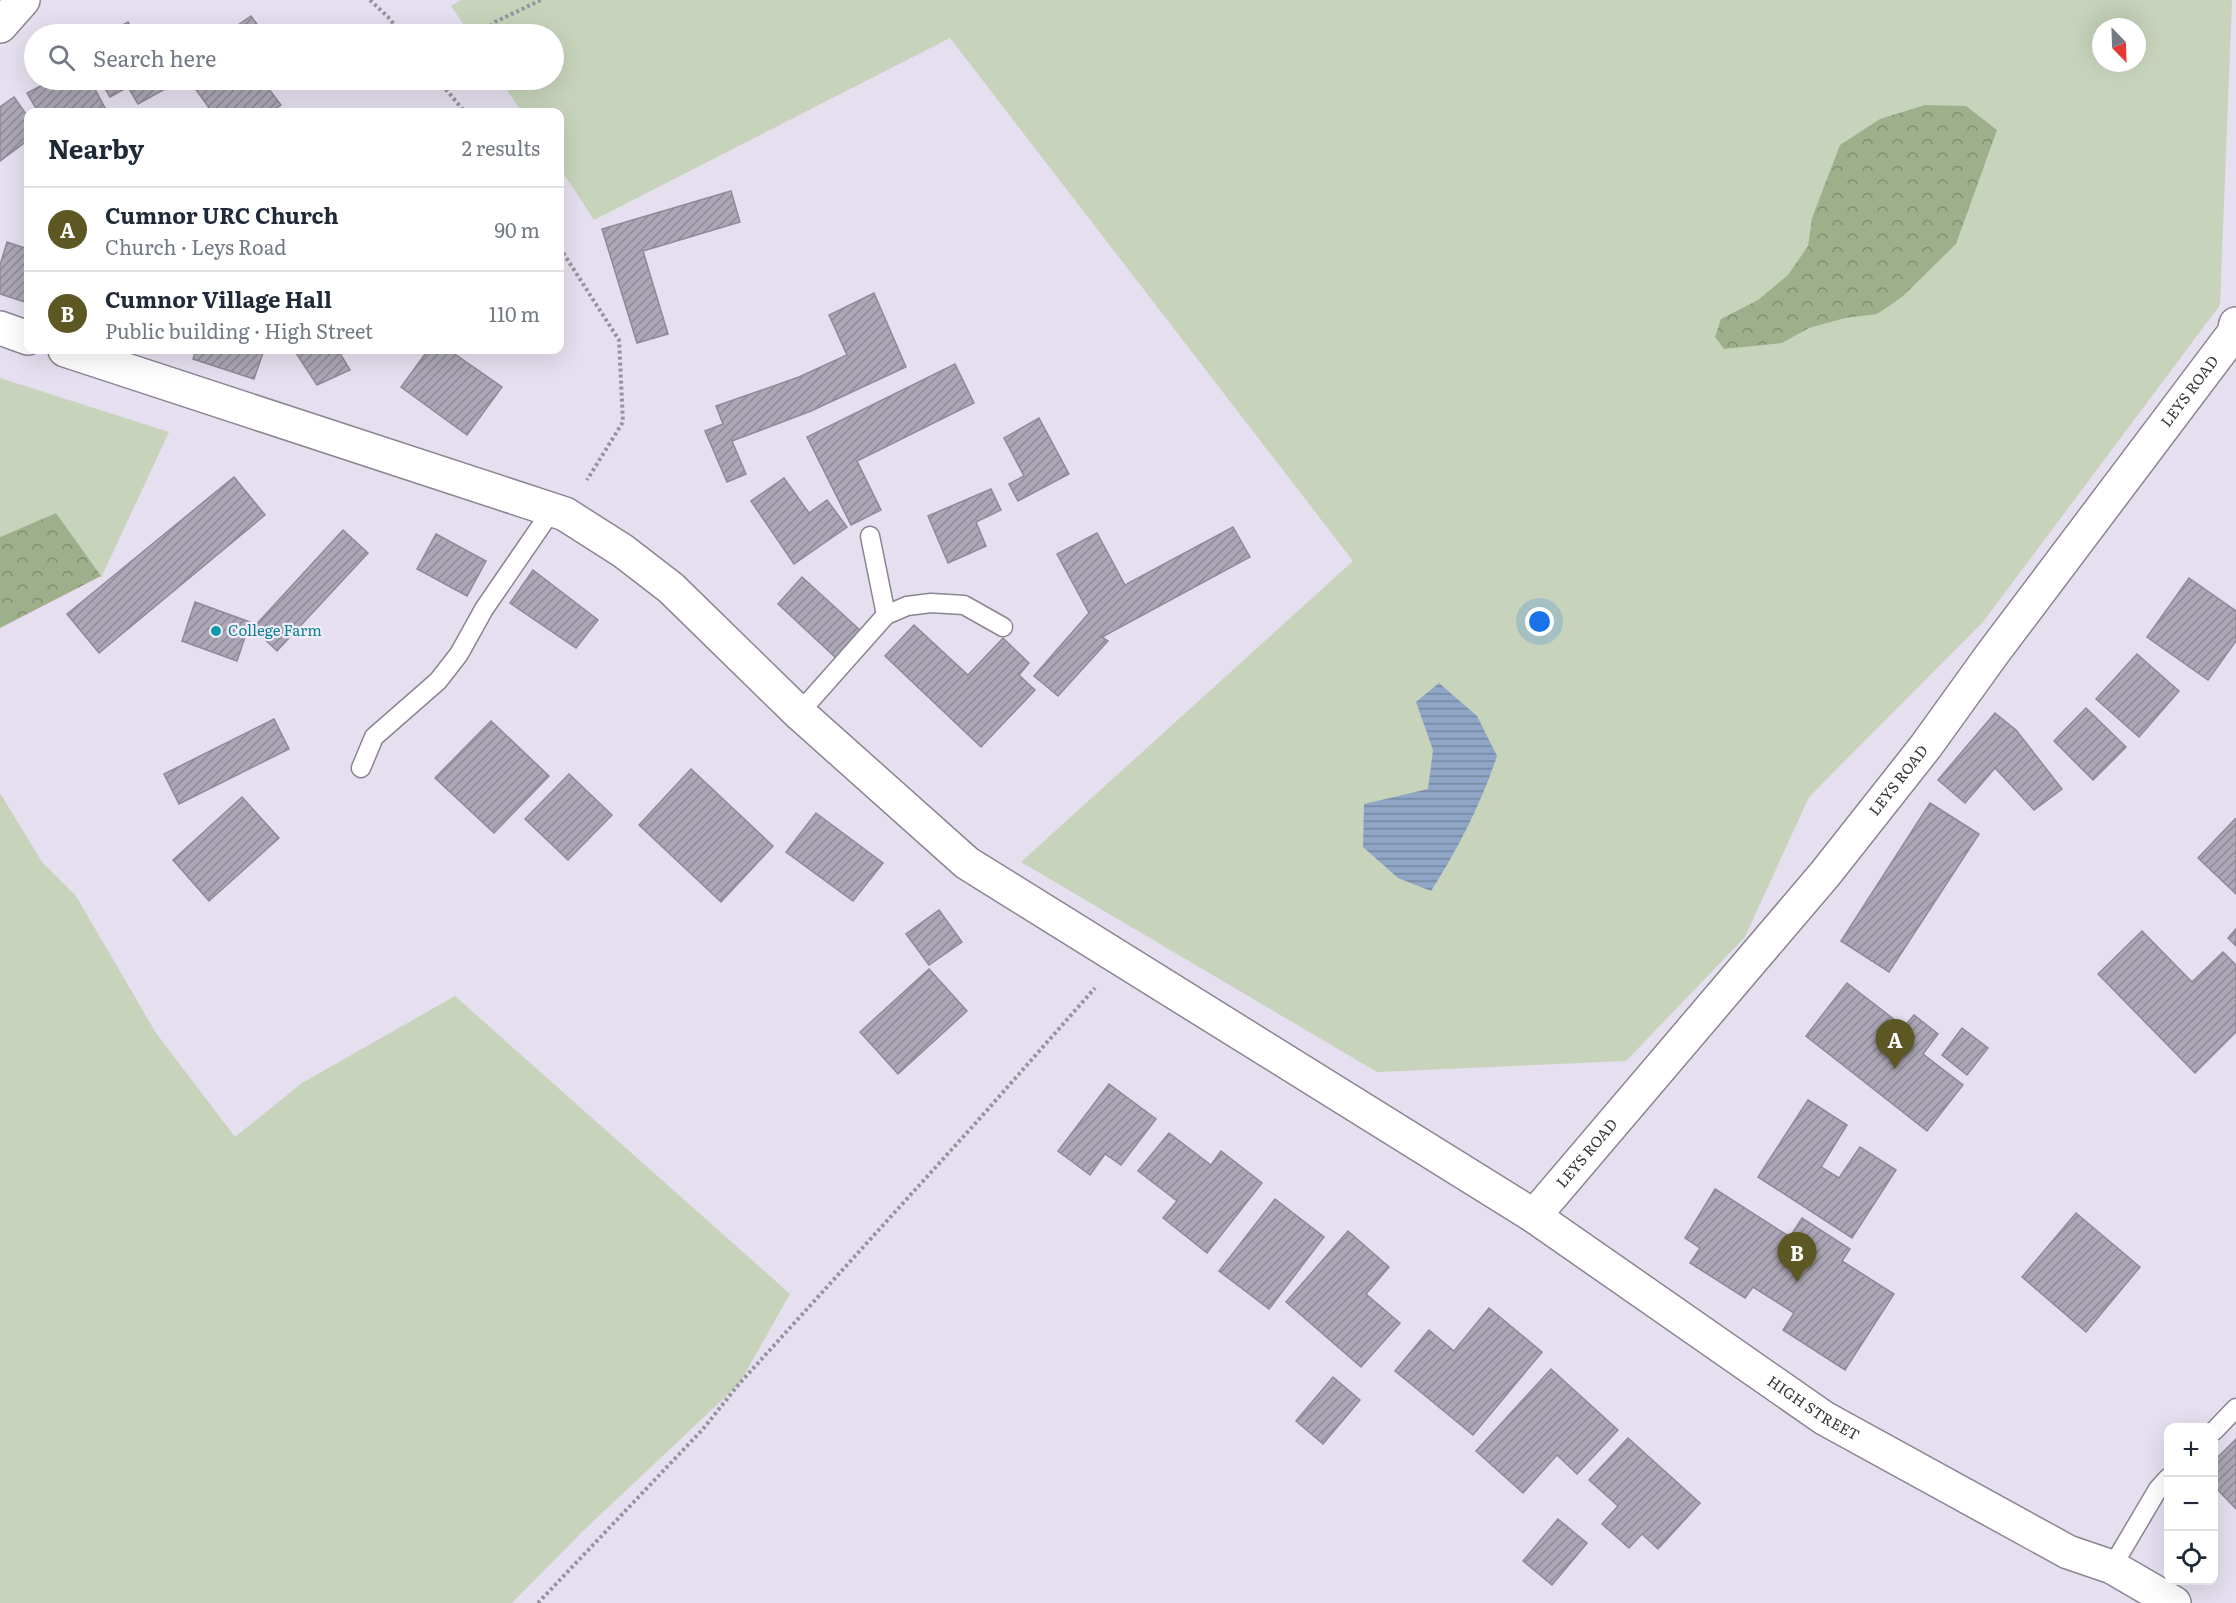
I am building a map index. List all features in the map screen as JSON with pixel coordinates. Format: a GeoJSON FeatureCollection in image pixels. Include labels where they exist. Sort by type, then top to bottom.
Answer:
{"type":"FeatureCollection","features":[{"type":"Feature","properties":{"kind":"main road"},"geometry":{"type":"LineString","coordinates":[[0,26],[23,0]]}},
{"type":"Feature","properties":{"kind":"main road","name":"LEYS ROAD"},"geometry":{"type":"LineString","coordinates":[[1534,1216],[1614,1125],[1847,847],[1926,746],[1993,653],[2234,333],[2236,324]]}},
{"type":"Feature","properties":{"kind":"main road"},"geometry":{"type":"LineString","coordinates":[[0,328],[24,337]]}},
{"type":"Feature","properties":{"kind":"main road","name":"HIGH STREET"},"geometry":{"type":"LineString","coordinates":[[77,354],[558,512],[623,551],[671,588],[800,713],[967,863],[1534,1216],[1824,1418],[2068,1552],[2112,1567],[2174,1603]]}},
{"type":"Feature","properties":{"kind":"lane"},"geometry":{"type":"LineString","coordinates":[[361,768],[374,737],[438,681],[459,654],[484,609],[558,512]]}},
{"type":"Feature","properties":{"kind":"lane"},"geometry":{"type":"LineString","coordinates":[[870,536],[886,615]]}},
{"type":"Feature","properties":{"kind":"lane"},"geometry":{"type":"LineString","coordinates":[[800,713],[886,615],[907,606],[931,603],[964,605],[1003,627]]}},
{"type":"Feature","properties":{"kind":"lane"},"geometry":{"type":"LineString","coordinates":[[2218,1427],[2236,1408]]}},
{"type":"Feature","properties":{"kind":"lane"},"geometry":{"type":"LineString","coordinates":[[2112,1567],[2164,1483]]}},
{"type":"Feature","properties":{"kind":"path"},"geometry":{"type":"LineString","coordinates":[[370,0],[394,24]]}},
{"type":"Feature","properties":{"kind":"path"},"geometry":{"type":"LineString","coordinates":[[493,24],[541,0]]}},
{"type":"Feature","properties":{"kind":"path"},"geometry":{"type":"LineString","coordinates":[[446,90],[462,108]]}},
{"type":"Feature","properties":{"kind":"path"},"geometry":{"type":"LineString","coordinates":[[558,512],[623,422],[619,340],[564,254]]}},
{"type":"Feature","properties":{"kind":"path"},"geometry":{"type":"LineString","coordinates":[[538,1603],[703,1429],[740,1384],[966,1135],[1120,959]]}},
{"type":"Feature","properties":{"kind":"green space"},"geometry":{"type":"Polygon","coordinates":[[[461,0],[2232,0],[2220,305],[1983,622],[1809,797],[1745,937],[1626,1061],[1377,1072],[1021,862],[1353,561],[950,38],[594,220],[564,174],[564,108],[519,108],[507,90],[564,90],[564,24],[463,24],[451,6],[461,0]]]}},
{"type":"Feature","properties":{"kind":"green space"},"geometry":{"type":"Polygon","coordinates":[[[1925,105],[1966,106],[1997,130],[1956,244],[1902,297],[1877,314],[1845,318],[1809,328],[1782,343],[1724,349],[1715,337],[1721,319],[1758,300],[1788,275],[1808,246],[1812,218],[1840,145],[1880,119],[1925,105]]]}},
{"type":"Feature","properties":{"kind":"green space"},"geometry":{"type":"Polygon","coordinates":[[[0,378],[169,432],[101,578],[56,513],[0,537],[0,378]]]}},
{"type":"Feature","properties":{"kind":"green space"},"geometry":{"type":"Polygon","coordinates":[[[56,513],[101,576],[0,628],[0,537],[56,513]]]}},
{"type":"Feature","properties":{"kind":"green space"},"geometry":{"type":"Polygon","coordinates":[[[0,793],[42,862],[76,896],[156,1033],[235,1137],[302,1083],[455,996],[790,1294],[739,1384],[583,1531],[512,1603],[0,1603],[0,793]]]}},
{"type":"Feature","properties":{"kind":"water"},"geometry":{"type":"Polygon","coordinates":[[[1439,683],[1477,716],[1497,756],[1468,826],[1431,891],[1398,878],[1363,847],[1364,804],[1428,789],[1433,750],[1416,702],[1439,683]]]}},
{"type":"Feature","properties":{"kind":"building"},"geometry":{"type":"Polygon","coordinates":[[[251,16],[257,24],[239,24],[251,16]]]}},
{"type":"Feature","properties":{"kind":"building"},"geometry":{"type":"Polygon","coordinates":[[[33,90],[95,90],[105,108],[36,108],[27,93],[33,90]]]}},
{"type":"Feature","properties":{"kind":"building"},"geometry":{"type":"Polygon","coordinates":[[[106,90],[123,90],[110,97],[106,90]]]}},
{"type":"Feature","properties":{"kind":"building"},"geometry":{"type":"Polygon","coordinates":[[[130,90],[163,90],[138,104],[130,90]]]}},
{"type":"Feature","properties":{"kind":"building"},"geometry":{"type":"Polygon","coordinates":[[[196,90],[270,90],[281,105],[276,108],[209,108],[196,90]]]}},
{"type":"Feature","properties":{"kind":"building"},"geometry":{"type":"Polygon","coordinates":[[[14,97],[24,111],[24,143],[0,161],[0,107],[14,97]]]}},
{"type":"Feature","properties":{"kind":"building"},"geometry":{"type":"Polygon","coordinates":[[[731,191],[740,222],[643,251],[668,334],[637,343],[602,229],[731,191]]]}},
{"type":"Feature","properties":{"kind":"building"},"geometry":{"type":"Polygon","coordinates":[[[7,242],[24,248],[24,302],[0,294],[0,265],[7,242]]]}},
{"type":"Feature","properties":{"kind":"building"},"geometry":{"type":"Polygon","coordinates":[[[874,293],[906,367],[811,411],[732,441],[746,474],[727,482],[705,431],[723,424],[716,406],[799,377],[847,355],[829,315],[874,293]]]}},
{"type":"Feature","properties":{"kind":"building"},"geometry":{"type":"Polygon","coordinates":[[[195,354],[263,354],[254,379],[193,359],[195,354]]]}},
{"type":"Feature","properties":{"kind":"building"},"geometry":{"type":"Polygon","coordinates":[[[297,354],[340,354],[350,370],[317,385],[297,354]]]}},
{"type":"Feature","properties":{"kind":"building"},"geometry":{"type":"Polygon","coordinates":[[[425,354],[455,354],[502,387],[467,435],[401,387],[425,354]]]}},
{"type":"Feature","properties":{"kind":"building"},"geometry":{"type":"Polygon","coordinates":[[[955,364],[974,403],[857,461],[881,510],[851,525],[807,437],[955,364]]]}},
{"type":"Feature","properties":{"kind":"building"},"geometry":{"type":"Polygon","coordinates":[[[1039,418],[1069,474],[1018,501],[1009,484],[1024,476],[1004,438],[1039,418]]]}},
{"type":"Feature","properties":{"kind":"building"},"geometry":{"type":"Polygon","coordinates":[[[234,477],[265,515],[99,653],[67,614],[234,477]]]}},
{"type":"Feature","properties":{"kind":"building"},"geometry":{"type":"Polygon","coordinates":[[[784,478],[809,513],[827,500],[847,527],[794,564],[751,501],[784,478]]]}},
{"type":"Feature","properties":{"kind":"building"},"geometry":{"type":"Polygon","coordinates":[[[991,489],[1001,510],[976,522],[986,546],[948,563],[928,516],[991,489]]]}},
{"type":"Feature","properties":{"kind":"building"},"geometry":{"type":"Polygon","coordinates":[[[1233,527],[1250,557],[1102,637],[1108,641],[1058,696],[1034,676],[1089,613],[1057,554],[1097,533],[1125,585],[1233,527]]]}},
{"type":"Feature","properties":{"kind":"building"},"geometry":{"type":"Polygon","coordinates":[[[343,530],[368,553],[277,651],[253,628],[343,530]]]}},
{"type":"Feature","properties":{"kind":"building"},"geometry":{"type":"Polygon","coordinates":[[[436,534],[486,561],[467,596],[417,569],[436,534]]]}},
{"type":"Feature","properties":{"kind":"building"},"geometry":{"type":"Polygon","coordinates":[[[533,570],[598,620],[576,648],[510,603],[533,570]]]}},
{"type":"Feature","properties":{"kind":"building"},"geometry":{"type":"Polygon","coordinates":[[[802,577],[861,631],[836,658],[778,604],[802,577]]]}},
{"type":"Feature","properties":{"kind":"building"},"geometry":{"type":"Polygon","coordinates":[[[2189,578],[2236,611],[2236,641],[2208,680],[2147,637],[2189,578]]]}},
{"type":"Feature","properties":{"kind":"building","name":"College Farm"},"geometry":{"type":"Polygon","coordinates":[[[195,602],[250,622],[237,661],[182,641],[195,602]]]}},
{"type":"Feature","properties":{"kind":"building"},"geometry":{"type":"Polygon","coordinates":[[[914,625],[968,675],[1003,638],[1029,663],[1019,675],[1035,690],[981,747],[885,656],[914,625]]]}},
{"type":"Feature","properties":{"kind":"building"},"geometry":{"type":"Polygon","coordinates":[[[2137,654],[2179,691],[2139,737],[2096,699],[2137,654]]]}},
{"type":"Feature","properties":{"kind":"building"},"geometry":{"type":"Polygon","coordinates":[[[2086,708],[2126,747],[2093,780],[2054,741],[2086,708]]]}},
{"type":"Feature","properties":{"kind":"building"},"geometry":{"type":"Polygon","coordinates":[[[1995,713],[2016,730],[2062,789],[2034,810],[1995,768],[1965,803],[1938,780],[1995,713]]]}},
{"type":"Feature","properties":{"kind":"building"},"geometry":{"type":"Polygon","coordinates":[[[274,719],[289,749],[179,804],[164,774],[274,719]]]}},
{"type":"Feature","properties":{"kind":"building"},"geometry":{"type":"Polygon","coordinates":[[[491,721],[549,776],[494,833],[435,778],[491,721]]]}},
{"type":"Feature","properties":{"kind":"building"},"geometry":{"type":"Polygon","coordinates":[[[691,769],[773,846],[721,902],[639,825],[691,769]]]}},
{"type":"Feature","properties":{"kind":"building"},"geometry":{"type":"Polygon","coordinates":[[[569,774],[612,815],[568,860],[525,819],[569,774]]]}},
{"type":"Feature","properties":{"kind":"building"},"geometry":{"type":"Polygon","coordinates":[[[242,797],[279,838],[209,901],[173,860],[242,797]]]}},
{"type":"Feature","properties":{"kind":"building"},"geometry":{"type":"Polygon","coordinates":[[[1930,803],[1979,834],[1889,972],[1841,941],[1930,803]]]}},
{"type":"Feature","properties":{"kind":"building"},"geometry":{"type":"Polygon","coordinates":[[[816,813],[883,863],[853,901],[786,852],[816,813]]]}},
{"type":"Feature","properties":{"kind":"building"},"geometry":{"type":"Polygon","coordinates":[[[2236,819],[2236,894],[2198,858],[2236,819]]]}},
{"type":"Feature","properties":{"kind":"building"},"geometry":{"type":"Polygon","coordinates":[[[939,910],[962,942],[929,965],[906,934],[939,910]]]}},
{"type":"Feature","properties":{"kind":"building"},"geometry":{"type":"Polygon","coordinates":[[[2236,929],[2236,946],[2228,938],[2236,929]]]}},
{"type":"Feature","properties":{"kind":"building"},"geometry":{"type":"Polygon","coordinates":[[[2142,931],[2192,982],[2223,952],[2236,965],[2236,1032],[2195,1073],[2098,974],[2142,931]]]}},
{"type":"Feature","properties":{"kind":"building"},"geometry":{"type":"Polygon","coordinates":[[[929,969],[967,1011],[898,1074],[860,1032],[929,969]]]}},
{"type":"Feature","properties":{"kind":"building"},"geometry":{"type":"Polygon","coordinates":[[[1847,983],[1904,1027],[1914,1015],[1938,1034],[1923,1054],[1963,1085],[1927,1131],[1806,1036],[1847,983]]]}},
{"type":"Feature","properties":{"kind":"building"},"geometry":{"type":"Polygon","coordinates":[[[1962,1028],[1988,1048],[1967,1075],[1942,1055],[1962,1028]]]}},
{"type":"Feature","properties":{"kind":"building"},"geometry":{"type":"Polygon","coordinates":[[[1109,1084],[1156,1119],[1121,1165],[1105,1154],[1090,1175],[1058,1151],[1109,1084]]]}},
{"type":"Feature","properties":{"kind":"building"},"geometry":{"type":"Polygon","coordinates":[[[1808,1100],[1847,1125],[1821,1167],[1839,1178],[1860,1147],[1896,1170],[1852,1238],[1758,1177],[1808,1100]]]}},
{"type":"Feature","properties":{"kind":"building"},"geometry":{"type":"Polygon","coordinates":[[[1169,1133],[1211,1165],[1221,1151],[1262,1183],[1207,1253],[1163,1218],[1177,1201],[1138,1171],[1169,1133]]]}},
{"type":"Feature","properties":{"kind":"building"},"geometry":{"type":"Polygon","coordinates":[[[1715,1189],[1790,1237],[1802,1218],[1850,1249],[1842,1261],[1894,1294],[1845,1370],[1783,1330],[1794,1313],[1753,1287],[1745,1298],[1690,1263],[1700,1248],[1685,1238],[1715,1189]]]}},
{"type":"Feature","properties":{"kind":"building"},"geometry":{"type":"Polygon","coordinates":[[[1275,1199],[1324,1237],[1269,1309],[1219,1271],[1275,1199]]]}},
{"type":"Feature","properties":{"kind":"building"},"geometry":{"type":"Polygon","coordinates":[[[2076,1213],[2140,1267],[2086,1332],[2022,1277],[2076,1213]]]}},
{"type":"Feature","properties":{"kind":"building"},"geometry":{"type":"Polygon","coordinates":[[[1348,1231],[1389,1267],[1366,1294],[1400,1323],[1361,1367],[1286,1302],[1348,1231]]]}},
{"type":"Feature","properties":{"kind":"building"},"geometry":{"type":"Polygon","coordinates":[[[1489,1308],[1542,1352],[1473,1435],[1395,1371],[1429,1330],[1454,1351],[1489,1308]]]}},
{"type":"Feature","properties":{"kind":"building"},"geometry":{"type":"Polygon","coordinates":[[[1551,1369],[1618,1430],[1577,1474],[1557,1455],[1523,1493],[1476,1451],[1551,1369]]]}},
{"type":"Feature","properties":{"kind":"building"},"geometry":{"type":"Polygon","coordinates":[[[1333,1377],[1360,1400],[1323,1444],[1296,1421],[1333,1377]]]}},
{"type":"Feature","properties":{"kind":"building"},"geometry":{"type":"Polygon","coordinates":[[[1628,1438],[1700,1503],[1658,1549],[1642,1534],[1629,1548],[1602,1524],[1618,1506],[1589,1480],[1628,1438]]]}},
{"type":"Feature","properties":{"kind":"building"},"geometry":{"type":"Polygon","coordinates":[[[2236,1439],[2236,1509],[2218,1490],[2218,1457],[2236,1439]]]}},
{"type":"Feature","properties":{"kind":"building"},"geometry":{"type":"Polygon","coordinates":[[[1558,1519],[1587,1543],[1552,1585],[1523,1561],[1558,1519]]]}},
{"type":"Feature","properties":{"kind":"place","name":"College Farm"},"geometry":{"type":"Point","coordinates":[216,631]}},
{"type":"Feature","properties":{"kind":"place","name":"Cumnor URC Church"},"geometry":{"type":"Point","coordinates":[1895,1069]}},
{"type":"Feature","properties":{"kind":"place","name":"Cumnor Village Hall"},"geometry":{"type":"Point","coordinates":[1797,1282]}}]}
